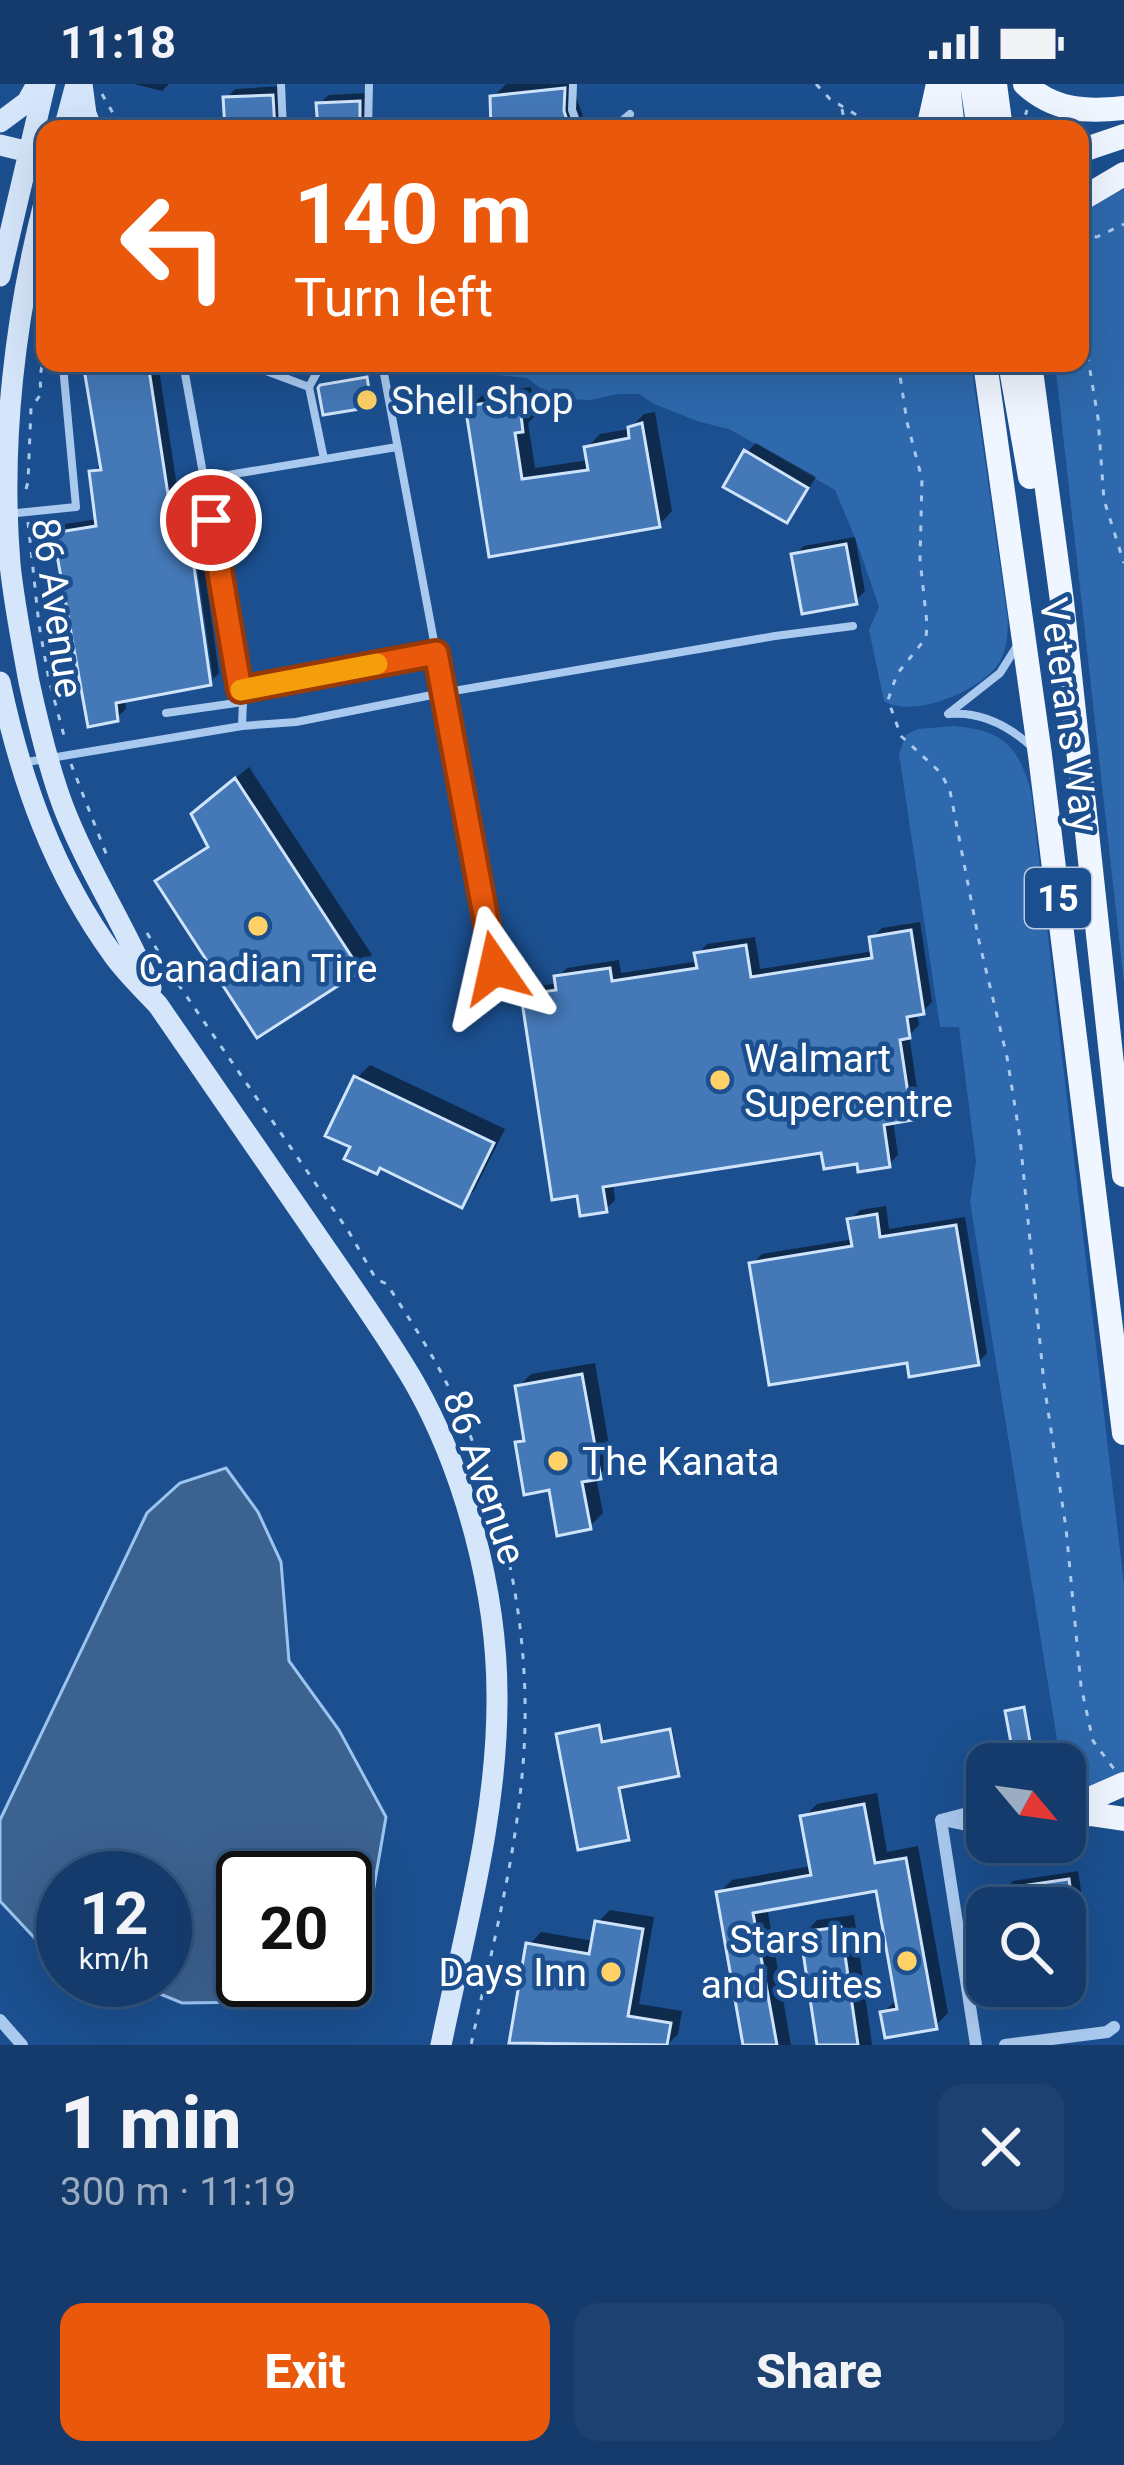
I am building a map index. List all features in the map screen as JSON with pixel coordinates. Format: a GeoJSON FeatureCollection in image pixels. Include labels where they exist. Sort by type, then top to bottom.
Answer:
{"type":"FeatureCollection","features":[{"type":"Feature","properties":{"kind":"main road"},"geometry":{"type":"LineString","coordinates":[[930,120],[938,84]]}},
{"type":"Feature","properties":{"kind":"main road"},"geometry":{"type":"LineString","coordinates":[[947,84],[952,120]]}},
{"type":"Feature","properties":{"kind":"main road"},"geometry":{"type":"LineString","coordinates":[[972,84],[978,120]]}},
{"type":"Feature","properties":{"kind":"main road"},"geometry":{"type":"LineString","coordinates":[[995,84],[1000,120]]}},
{"type":"Feature","properties":{"kind":"main road"},"geometry":{"type":"LineString","coordinates":[[1027,93],[1061,106],[1124,112]]}},
{"type":"Feature","properties":{"kind":"main road"},"geometry":{"type":"LineString","coordinates":[[1089,125],[1124,112]]}},
{"type":"Feature","properties":{"kind":"main road"},"geometry":{"type":"LineString","coordinates":[[1089,149],[1124,136]]}},
{"type":"Feature","properties":{"kind":"main road"},"geometry":{"type":"LineString","coordinates":[[1089,177],[1124,169]]}},
{"type":"Feature","properties":{"kind":"main road"},"geometry":{"type":"LineString","coordinates":[[1089,194],[1124,169]]}},
{"type":"Feature","properties":{"kind":"main road","name":"Veterans Way"},"geometry":{"type":"LineString","coordinates":[[986,372],[1040,755],[1124,1433]]}},
{"type":"Feature","properties":{"kind":"main road"},"geometry":{"type":"LineString","coordinates":[[1012,372],[1047,573],[1062,601]]}},
{"type":"Feature","properties":{"kind":"main road","name":"Veterans Way"},"geometry":{"type":"LineString","coordinates":[[1031,372],[1062,601],[1124,1175]]}},
{"type":"Feature","properties":{"kind":"main road"},"geometry":{"type":"LineString","coordinates":[[1086,1800],[1121,1779]]}},
{"type":"Feature","properties":{"kind":"main road"},"geometry":{"type":"LineString","coordinates":[[1086,1813],[1124,1819]]}},
{"type":"Feature","properties":{"kind":"street"},"geometry":{"type":"LineString","coordinates":[[0,122],[17,112],[41,84]]}},
{"type":"Feature","properties":{"kind":"street"},"geometry":{"type":"LineString","coordinates":[[39,120],[41,84]]}},
{"type":"Feature","properties":{"kind":"street"},"geometry":{"type":"LineString","coordinates":[[67,120],[79,84]]}},
{"type":"Feature","properties":{"kind":"street"},"geometry":{"type":"LineString","coordinates":[[79,84],[88,120]]}},
{"type":"Feature","properties":{"kind":"street"},"geometry":{"type":"LineString","coordinates":[[0,145],[36,154]]}},
{"type":"Feature","properties":{"kind":"street"},"geometry":{"type":"LineString","coordinates":[[0,276],[10,179],[36,155]]}},
{"type":"Feature","properties":{"kind":"street","name":"86 Avenue"},"geometry":{"type":"LineString","coordinates":[[36,248],[18,345],[8,445],[10,567],[21,639],[58,757],[78,842],[158,1005]]}},
{"type":"Feature","properties":{"kind":"street"},"geometry":{"type":"LineString","coordinates":[[18,345],[36,292]]}},
{"type":"Feature","properties":{"kind":"street","name":"86 Avenue"},"geometry":{"type":"LineString","coordinates":[[0,682],[36,813],[68,883],[116,959],[158,1005],[398,1356],[432,1419],[466,1507],[490,1608],[496,1747],[484,1842],[441,2045]]}},
{"type":"Feature","properties":{"kind":"street"},"geometry":{"type":"LineString","coordinates":[[941,1820],[966,1813]]}},
{"type":"Feature","properties":{"kind":"street"},"geometry":{"type":"LineString","coordinates":[[941,1820],[966,1825]]}},
{"type":"Feature","properties":{"kind":"street"},"geometry":{"type":"LineString","coordinates":[[941,1820],[976,2045]]}},
{"type":"Feature","properties":{"kind":"street"},"geometry":{"type":"LineString","coordinates":[[0,2020],[22,2045]]}},
{"type":"Feature","properties":{"kind":"street"},"geometry":{"type":"LineString","coordinates":[[1005,2045],[1107,2032],[1114,2027]]}},
{"type":"Feature","properties":{"kind":"lane"},"geometry":{"type":"LineString","coordinates":[[280,84],[282,120]]}},
{"type":"Feature","properties":{"kind":"lane"},"geometry":{"type":"LineString","coordinates":[[368,120],[369,84]]}},
{"type":"Feature","properties":{"kind":"lane"},"geometry":{"type":"LineString","coordinates":[[573,84],[576,120]]}},
{"type":"Feature","properties":{"kind":"lane"},"geometry":{"type":"LineString","coordinates":[[622,120],[630,114]]}},
{"type":"Feature","properties":{"kind":"lane"},"geometry":{"type":"LineString","coordinates":[[12,514],[76,508],[64,372]]}},
{"type":"Feature","properties":{"kind":"lane"},"geometry":{"type":"LineString","coordinates":[[187,372],[242,702],[242,726]]}},
{"type":"Feature","properties":{"kind":"lane"},"geometry":{"type":"LineString","coordinates":[[269,372],[309,387]]}},
{"type":"Feature","properties":{"kind":"lane"},"geometry":{"type":"LineString","coordinates":[[317,372],[309,387],[324,459]]}},
{"type":"Feature","properties":{"kind":"lane"},"geometry":{"type":"LineString","coordinates":[[384,372],[495,968]]}},
{"type":"Feature","properties":{"kind":"lane"},"geometry":{"type":"LineString","coordinates":[[205,479],[397,447]]}},
{"type":"Feature","properties":{"kind":"lane"},"geometry":{"type":"LineString","coordinates":[[20,763],[242,726],[296,722],[442,693],[853,626]]}},
{"type":"Feature","properties":{"kind":"lane"},"geometry":{"type":"LineString","coordinates":[[1024,634],[1000,673],[948,714],[968,712],[989,719],[1016,733],[1040,755]]}},
{"type":"Feature","properties":{"kind":"lane"},"geometry":{"type":"LineString","coordinates":[[240,690],[436,653]]}},
{"type":"Feature","properties":{"kind":"lane"},"geometry":{"type":"LineString","coordinates":[[166,713],[242,702]]}},
{"type":"Feature","properties":{"kind":"path"},"geometry":{"type":"LineString","coordinates":[[815,84],[864,120]]}},
{"type":"Feature","properties":{"kind":"path"},"geometry":{"type":"LineString","coordinates":[[98,85],[117,120]]}},
{"type":"Feature","properties":{"kind":"path"},"geometry":{"type":"LineString","coordinates":[[842,107],[844,120]]}},
{"type":"Feature","properties":{"kind":"path"},"geometry":{"type":"LineString","coordinates":[[1089,235],[1097,237],[1124,224]]}},
{"type":"Feature","properties":{"kind":"path"},"geometry":{"type":"LineString","coordinates":[[1089,364],[1104,500],[1124,563]]}},
{"type":"Feature","properties":{"kind":"path"},"geometry":{"type":"LineString","coordinates":[[41,372],[41,394],[31,407],[28,482],[12,514],[57,714],[58,757],[73,773],[112,868]]}},
{"type":"Feature","properties":{"kind":"path"},"geometry":{"type":"LineString","coordinates":[[899,372],[922,479],[920,559],[928,624],[926,638],[898,674],[888,700],[901,736],[941,773],[960,836],[1020,1138],[1081,1686],[1093,1742],[1121,1779]]}},
{"type":"Feature","properties":{"kind":"path"},"geometry":{"type":"LineString","coordinates":[[146,930],[440,1370],[502,1529],[521,1629],[525,1742],[509,1869],[471,2045]]}},
{"type":"Feature","properties":{"kind":"shaded area"},"geometry":{"type":"Polygon","coordinates":[[[1124,189],[1124,983],[1056,372],[1089,372],[1089,206],[1124,189]]]}},
{"type":"Feature","properties":{"kind":"shaded area"},"geometry":{"type":"Polygon","coordinates":[[[469,372],[972,372],[1008,621],[1000,662],[974,685],[943,700],[911,707],[884,701],[869,630],[879,607],[835,490],[729,429],[700,422],[639,394],[563,399],[527,378],[469,372]]]}},
{"type":"Feature","properties":{"kind":"shaded area"},"geometry":{"type":"Polygon","coordinates":[[[954,726],[996,736],[1020,762],[1031,791],[1124,1585],[1124,1775],[1086,1788],[1086,1743],[1058,1743],[970,1202],[976,1162],[959,1027],[940,1027],[899,754],[906,735],[918,729],[954,726]]]}},
{"type":"Feature","properties":{"kind":"shaded area"},"geometry":{"type":"Polygon","coordinates":[[[226,1468],[258,1512],[281,1562],[289,1661],[339,1730],[386,1817],[372,1898],[372,1851],[216,1851],[216,2003],[192,2003],[192,1851],[36,1851],[36,1940],[0,1901],[0,1820],[147,1513],[180,1483],[226,1468]]]}},
{"type":"Feature","properties":{"kind":"building"},"geometry":{"type":"Polygon","coordinates":[[[565,88],[567,120],[491,120],[490,96],[565,88]]]}},
{"type":"Feature","properties":{"kind":"building"},"geometry":{"type":"Polygon","coordinates":[[[273,95],[274,120],[224,120],[223,97],[273,95]]]}},
{"type":"Feature","properties":{"kind":"building"},"geometry":{"type":"Polygon","coordinates":[[[360,101],[360,120],[317,120],[316,103],[360,101]]]}},
{"type":"Feature","properties":{"kind":"building"},"geometry":{"type":"Polygon","coordinates":[[[85,372],[149,372],[171,514],[186,511],[211,685],[116,703],[118,721],[88,727],[53,533],[96,526],[89,471],[101,470],[85,372]]]}},
{"type":"Feature","properties":{"kind":"building"},"geometry":{"type":"Polygon","coordinates":[[[367,377],[372,407],[323,415],[320,385],[367,377]]]}},
{"type":"Feature","properties":{"kind":"building"},"geometry":{"type":"Polygon","coordinates":[[[519,398],[523,432],[515,433],[522,479],[588,470],[584,447],[629,438],[628,427],[642,423],[660,527],[489,557],[467,406],[519,398]]]}},
{"type":"Feature","properties":{"kind":"building"},"geometry":{"type":"Polygon","coordinates":[[[744,450],[808,488],[787,523],[723,487],[744,450]]]}},
{"type":"Feature","properties":{"kind":"building"},"geometry":{"type":"Polygon","coordinates":[[[846,544],[857,604],[802,614],[791,554],[846,544]]]}},
{"type":"Feature","properties":{"kind":"building","name":"Canadian Tire"},"geometry":{"type":"Polygon","coordinates":[[[235,778],[361,971],[257,1038],[155,881],[208,847],[191,814],[235,778]]]}},
{"type":"Feature","properties":{"kind":"building","name":"Walmart Supercentre"},"geometry":{"type":"Polygon","coordinates":[[[911,930],[924,1014],[907,1017],[910,1038],[900,1040],[912,1120],[884,1125],[890,1167],[858,1172],[857,1164],[824,1169],[821,1153],[603,1187],[607,1212],[580,1216],[577,1196],[552,1200],[521,995],[556,990],[554,976],[610,968],[612,981],[697,968],[694,953],[746,945],[751,977],[872,958],[869,937],[911,930]]]}},
{"type":"Feature","properties":{"kind":"building"},"geometry":{"type":"Polygon","coordinates":[[[354,1076],[494,1143],[462,1208],[380,1168],[377,1174],[344,1159],[350,1147],[325,1136],[354,1076]]]}},
{"type":"Feature","properties":{"kind":"building"},"geometry":{"type":"Polygon","coordinates":[[[877,1214],[880,1237],[956,1225],[979,1365],[909,1377],[907,1363],[769,1385],[749,1263],[852,1246],[847,1219],[877,1214]]]}},
{"type":"Feature","properties":{"kind":"building","name":"The Kanata"},"geometry":{"type":"Polygon","coordinates":[[[582,1374],[601,1479],[582,1482],[591,1529],[557,1536],[549,1490],[524,1495],[515,1442],[524,1441],[515,1386],[582,1374]]]}},
{"type":"Feature","properties":{"kind":"building"},"geometry":{"type":"Polygon","coordinates":[[[1024,1707],[1030,1743],[1011,1743],[1005,1711],[1024,1707]]]}},
{"type":"Feature","properties":{"kind":"building"},"geometry":{"type":"Polygon","coordinates":[[[599,1725],[602,1742],[670,1729],[679,1776],[619,1788],[629,1840],[578,1850],[556,1734],[599,1725]]]}},
{"type":"Feature","properties":{"kind":"building","name":"Stars Inn and Suites"},"geometry":{"type":"Polygon","coordinates":[[[864,1804],[875,1863],[906,1858],[937,2029],[885,2038],[880,2012],[897,2009],[876,1891],[753,1913],[777,2045],[743,2045],[716,1892],[811,1875],[800,1816],[864,1804]]]}},
{"type":"Feature","properties":{"kind":"building"},"geometry":{"type":"Polygon","coordinates":[[[1069,1879],[1070,1887],[1015,1887],[1069,1879]]]}},
{"type":"Feature","properties":{"kind":"building"},"geometry":{"type":"Polygon","coordinates":[[[595,1921],[643,1929],[628,2016],[671,2023],[667,2045],[509,2043],[526,1943],[589,1954],[595,1921]]]}},
{"type":"Feature","properties":{"kind":"building","name":"Stars Inn and Suites"},"geometry":{"type":"Polygon","coordinates":[[[841,1927],[858,2045],[817,2045],[800,1932],[841,1927]]]}},
{"type":"Feature","properties":{"kind":"slow traffic"},"geometry":{"type":"LineString","coordinates":[[241,690],[377,664]]}},
{"type":"Feature","properties":{"kind":"place","name":"Shell Shop"},"geometry":{"type":"Point","coordinates":[367,400]}},
{"type":"Feature","properties":{"kind":"place","name":"Canadian Tire"},"geometry":{"type":"Point","coordinates":[258,926]}},
{"type":"Feature","properties":{"kind":"place","name":"Walmart Supercentre"},"geometry":{"type":"Point","coordinates":[720,1080]}},
{"type":"Feature","properties":{"kind":"place","name":"The Kanata"},"geometry":{"type":"Point","coordinates":[558,1461]}},
{"type":"Feature","properties":{"kind":"place","name":"Stars Inn and Suites"},"geometry":{"type":"Point","coordinates":[907,1961]}},
{"type":"Feature","properties":{"kind":"place","name":"Days Inn"},"geometry":{"type":"Point","coordinates":[611,1972]}},
{"type":"Feature","properties":{"kind":"route"},"geometry":{"type":"LineString","coordinates":[[211,520],[240,690],[436,653],[495,968]]}}]}
